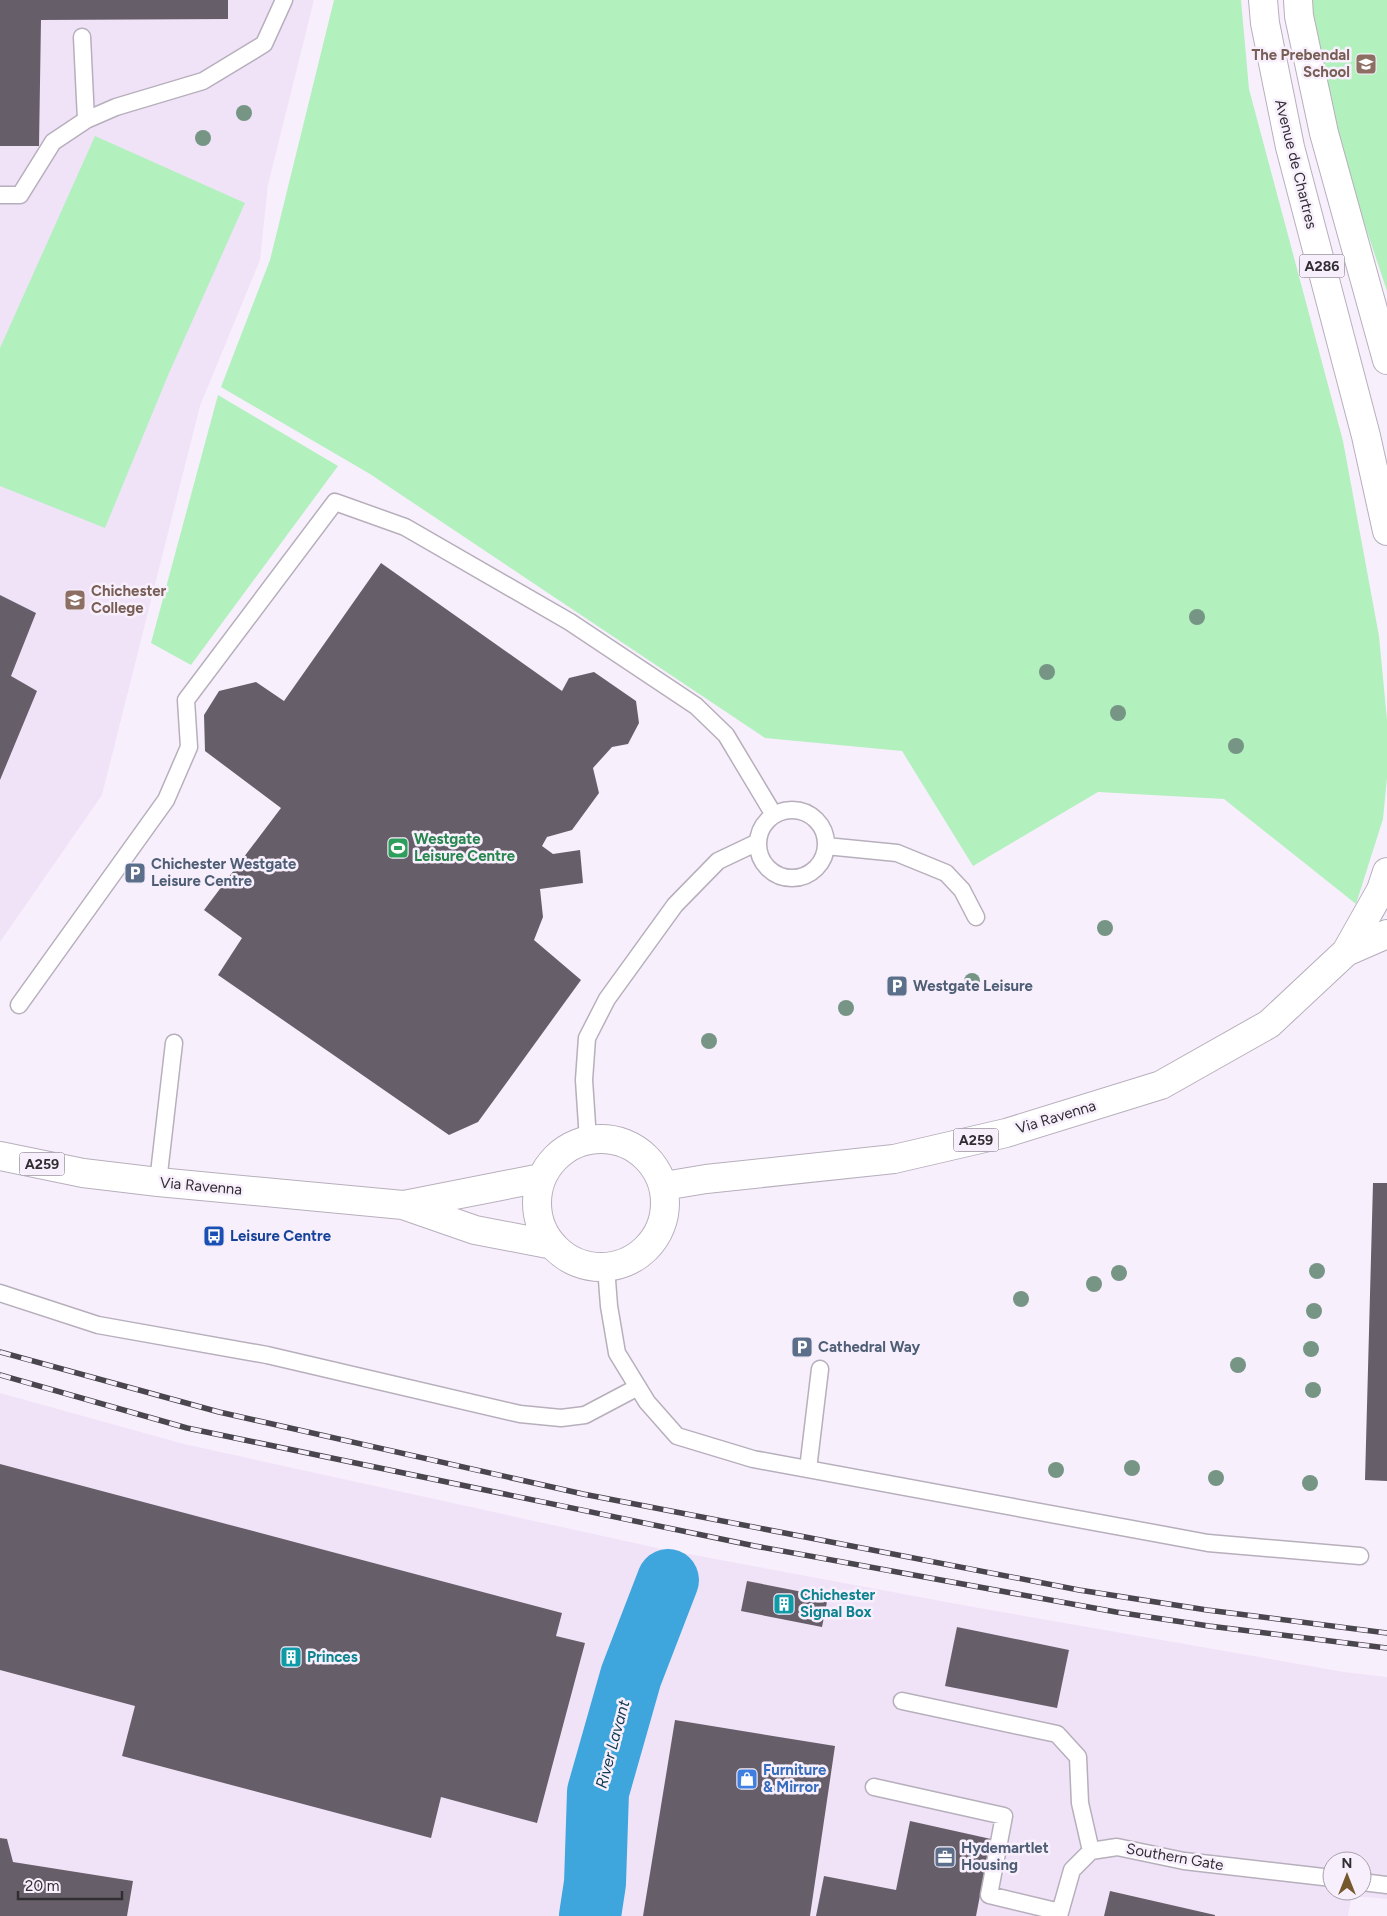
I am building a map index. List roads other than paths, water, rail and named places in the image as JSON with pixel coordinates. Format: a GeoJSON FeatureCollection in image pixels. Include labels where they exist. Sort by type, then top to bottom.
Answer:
{"type":"FeatureCollection","features":[{"type":"Feature","properties":{"kind":"main road","name":"Avenue de Chartres"},"geometry":{"type":"LineString","coordinates":[[1263,0],[1265,23],[1290,147],[1366,436],[1387,531]]}},
{"type":"Feature","properties":{"kind":"main road","name":"A286"},"geometry":{"type":"LineString","coordinates":[[1298,0],[1299,16],[1324,133],[1387,360]]}},
{"type":"Feature","properties":{"kind":"main road","name":"Via Ravenna"},"geometry":{"type":"LineString","coordinates":[[664,1186],[706,1179],[894,1159],[1006,1133],[1161,1085],[1269,1024],[1346,952],[1381,890],[1387,872]]}},
{"type":"Feature","properties":{"kind":"main road","name":"Via Ravenna"},"geometry":{"type":"LineString","coordinates":[[1346,952],[1387,934]]}},
{"type":"Feature","properties":{"kind":"main road"},"geometry":{"type":"LineString","coordinates":[[607,1139],[626,1143],[643,1154],[656,1168],[664,1186],[666,1205],[662,1223],[654,1240],[641,1254],[624,1263],[606,1267],[586,1265],[568,1258],[553,1245],[543,1231],[538,1214],[537,1196],[541,1178],[552,1160],[568,1147],[588,1140],[607,1139]]}},
{"type":"Feature","properties":{"kind":"main road","name":"Via Ravenna"},"geometry":{"type":"LineString","coordinates":[[0,1156],[83,1173],[403,1205],[475,1230],[553,1245]]}},
{"type":"Feature","properties":{"kind":"main road","name":"Via Ravenna"},"geometry":{"type":"LineString","coordinates":[[403,1205],[541,1178]]}},
{"type":"Feature","properties":{"kind":"lane"},"geometry":{"type":"LineString","coordinates":[[0,195],[20,195],[53,142],[86,120],[116,107],[203,81],[264,44],[284,0]]}},
{"type":"Feature","properties":{"kind":"lane"},"geometry":{"type":"LineString","coordinates":[[82,37],[86,120]]}},
{"type":"Feature","properties":{"kind":"lane"},"geometry":{"type":"LineString","coordinates":[[19,1005],[166,800],[189,748],[186,700],[335,502],[405,526],[570,622],[696,706],[726,735],[774,815]]}},
{"type":"Feature","properties":{"kind":"lane"},"geometry":{"type":"LineString","coordinates":[[784,811],[805,812],[821,826],[826,846],[818,866],[800,877],[790,878],[775,873],[763,862],[758,842],[763,827],[774,815],[784,811]]}},
{"type":"Feature","properties":{"kind":"lane"},"geometry":{"type":"LineString","coordinates":[[588,1140],[584,1080],[587,1038],[607,1000],[675,905],[718,861],[758,842]]}},
{"type":"Feature","properties":{"kind":"lane"},"geometry":{"type":"LineString","coordinates":[[826,846],[897,853],[946,873],[962,890],[976,917]]}},
{"type":"Feature","properties":{"kind":"lane"},"geometry":{"type":"LineString","coordinates":[[158,1182],[174,1043]]}},
{"type":"Feature","properties":{"kind":"lane"},"geometry":{"type":"LineString","coordinates":[[606,1267],[609,1306],[617,1353],[647,1402],[677,1436],[753,1458],[808,1470],[1208,1543],[1241,1544],[1360,1556]]}},
{"type":"Feature","properties":{"kind":"lane"},"geometry":{"type":"LineString","coordinates":[[0,1293],[98,1325],[267,1355],[520,1414],[561,1418],[585,1415],[638,1387]]}},
{"type":"Feature","properties":{"kind":"lane"},"geometry":{"type":"LineString","coordinates":[[808,1470],[820,1369]]}},
{"type":"Feature","properties":{"kind":"lane"},"geometry":{"type":"LineString","coordinates":[[874,1787],[1004,1816],[989,1895],[1060,1914],[1072,1870],[1091,1852],[1080,1803],[1078,1756],[1057,1734],[902,1701]]}},
{"type":"Feature","properties":{"kind":"lane","name":"Southern Gate"},"geometry":{"type":"LineString","coordinates":[[1091,1852],[1117,1847],[1185,1854],[1322,1876]]}},
{"type":"Feature","properties":{"kind":"lane"},"geometry":{"type":"LineString","coordinates":[[1372,1883],[1387,1885]]}},
{"type":"Feature","properties":{"kind":"waterway","name":"River Lavant"},"geometry":{"type":"LineString","coordinates":[[590,1916],[595,1883],[598,1792],[631,1676],[668,1580]]}},
{"type":"Feature","properties":{"kind":"railway"},"geometry":{"type":"LineString","coordinates":[[0,1352],[219,1412],[583,1494],[1079,1590],[1207,1610],[1387,1633]]}},
{"type":"Feature","properties":{"kind":"railway"},"geometry":{"type":"LineString","coordinates":[[0,1375],[187,1428],[755,1546],[1116,1612],[1209,1626],[1387,1648]]}},
{"type":"Feature","properties":{"kind":"place","name":"The Prebendal School"},"geometry":{"type":"Point","coordinates":[1366,64]}},
{"type":"Feature","properties":{"kind":"place","name":"Chichester College"},"geometry":{"type":"Point","coordinates":[75,600]}},
{"type":"Feature","properties":{"kind":"place","name":"Westgate Leisure Centre"},"geometry":{"type":"Point","coordinates":[398,848]}},
{"type":"Feature","properties":{"kind":"place","name":"Chichester Westgate Leisure Centre"},"geometry":{"type":"Point","coordinates":[135,873]}},
{"type":"Feature","properties":{"kind":"place","name":"Westgate Leisure"},"geometry":{"type":"Point","coordinates":[897,986]}},
{"type":"Feature","properties":{"kind":"place","name":"Leisure Centre"},"geometry":{"type":"Point","coordinates":[214,1236]}},
{"type":"Feature","properties":{"kind":"place","name":"Cathedral Way"},"geometry":{"type":"Point","coordinates":[802,1347]}},
{"type":"Feature","properties":{"kind":"place","name":"Chichester Signal Box"},"geometry":{"type":"Point","coordinates":[784,1604]}},
{"type":"Feature","properties":{"kind":"place","name":"Princes"},"geometry":{"type":"Point","coordinates":[291,1657]}},
{"type":"Feature","properties":{"kind":"place","name":"Furniture & Mirror"},"geometry":{"type":"Point","coordinates":[747,1779]}},
{"type":"Feature","properties":{"kind":"place","name":"Hydemartlet Housing"},"geometry":{"type":"Point","coordinates":[945,1857]}}]}
